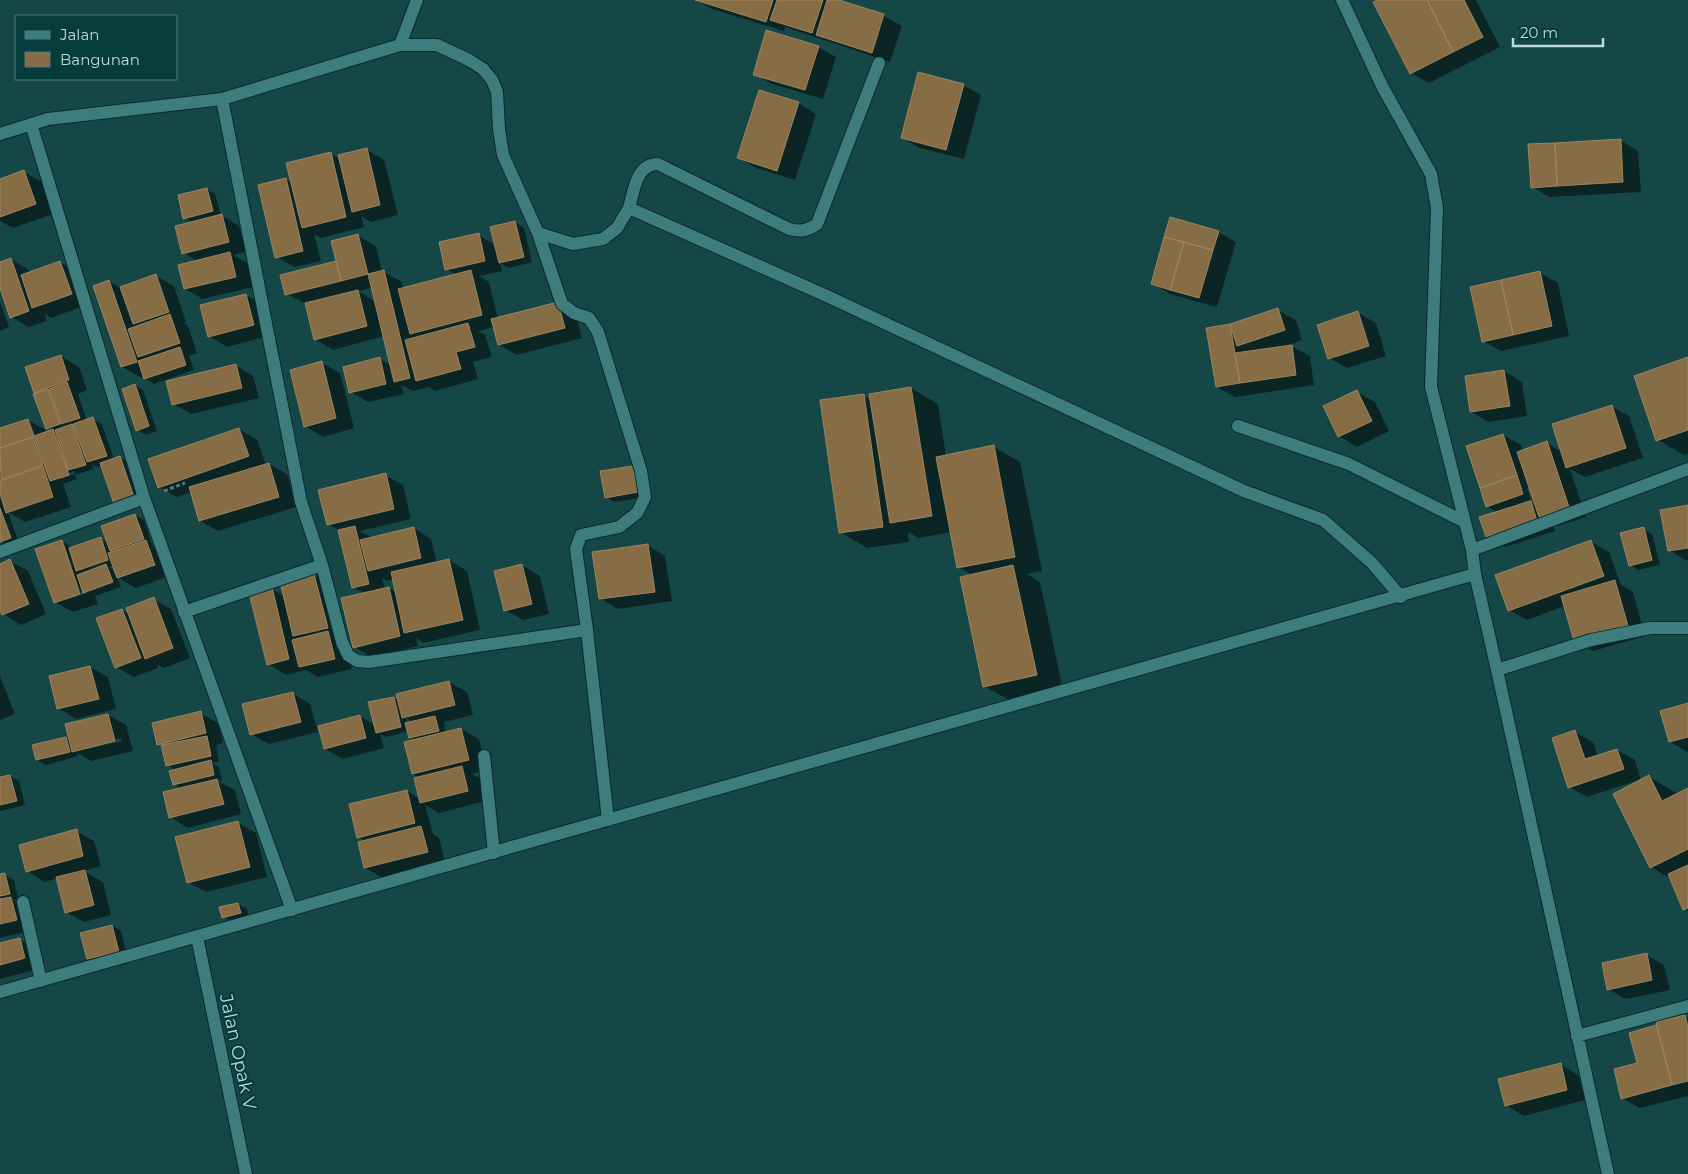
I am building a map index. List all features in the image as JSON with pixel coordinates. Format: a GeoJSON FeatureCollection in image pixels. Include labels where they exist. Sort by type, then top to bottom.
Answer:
{"type":"FeatureCollection","features":[{"type":"Feature","properties":{"kind":"street"},"geometry":{"type":"LineString","coordinates":[[400,45],[417,0]]}},
{"type":"Feature","properties":{"kind":"street"},"geometry":{"type":"LineString","coordinates":[[1342,0],[1382,86],[1431,174],[1437,208],[1431,387],[1463,521],[1472,550],[1475,574],[1608,1174]]}},
{"type":"Feature","properties":{"kind":"street"},"geometry":{"type":"LineString","coordinates":[[0,134],[48,119],[222,98],[400,45],[437,45],[483,68],[492,80],[497,92],[499,129],[503,155],[538,233],[562,304],[574,313],[589,318],[598,332],[641,472],[645,496],[637,513],[619,527],[580,535],[576,549],[608,820]]}},
{"type":"Feature","properties":{"kind":"street"},"geometry":{"type":"LineString","coordinates":[[538,233],[573,244],[603,239],[617,228],[629,208],[640,172],[645,166],[651,164],[658,164],[789,229],[798,231],[809,230],[817,224],[879,63]]}},
{"type":"Feature","properties":{"kind":"street"},"geometry":{"type":"LineString","coordinates":[[222,98],[301,502],[322,565],[342,642],[348,655],[357,661],[369,662],[586,630]]}},
{"type":"Feature","properties":{"kind":"street"},"geometry":{"type":"LineString","coordinates":[[31,124],[144,498],[292,910]]}},
{"type":"Feature","properties":{"kind":"street"},"geometry":{"type":"LineString","coordinates":[[629,208],[838,301],[1244,490],[1322,520],[1372,563],[1401,597]]}},
{"type":"Feature","properties":{"kind":"street"},"geometry":{"type":"LineString","coordinates":[[1238,426],[1350,464],[1463,521]]}},
{"type":"Feature","properties":{"kind":"street"},"geometry":{"type":"LineString","coordinates":[[1472,550],[1688,469]]}},
{"type":"Feature","properties":{"kind":"street"},"geometry":{"type":"LineString","coordinates":[[0,552],[144,498]]}},
{"type":"Feature","properties":{"kind":"street"},"geometry":{"type":"LineString","coordinates":[[184,612],[322,565]]}},
{"type":"Feature","properties":{"kind":"street"},"geometry":{"type":"LineString","coordinates":[[0,992],[1401,597],[1475,574]]}},
{"type":"Feature","properties":{"kind":"street"},"geometry":{"type":"LineString","coordinates":[[1497,670],[1591,640],[1650,628],[1688,628]]}},
{"type":"Feature","properties":{"kind":"street"},"geometry":{"type":"LineString","coordinates":[[484,756],[494,852]]}},
{"type":"Feature","properties":{"kind":"street"},"geometry":{"type":"LineString","coordinates":[[23,902],[41,980]]}},
{"type":"Feature","properties":{"kind":"street","name":"Jalan Opak V"},"geometry":{"type":"LineString","coordinates":[[196,937],[246,1174]]}},
{"type":"Feature","properties":{"kind":"street"},"geometry":{"type":"LineString","coordinates":[[1577,1036],[1688,1006]]}},
{"type":"Feature","properties":{"kind":"building"},"geometry":{"type":"Polygon","coordinates":[[[695,0],[773,0],[766,22],[695,0]]]}},
{"type":"Feature","properties":{"kind":"building"},"geometry":{"type":"Polygon","coordinates":[[[777,0],[823,0],[812,33],[770,20],[777,0]]]}},
{"type":"Feature","properties":{"kind":"building"},"geometry":{"type":"Polygon","coordinates":[[[827,0],[839,0],[884,14],[872,53],[816,35],[827,0]]]}},
{"type":"Feature","properties":{"kind":"building"},"geometry":{"type":"Polygon","coordinates":[[[1378,0],[1427,0],[1453,52],[1410,74],[1373,2],[1378,0]]]}},
{"type":"Feature","properties":{"kind":"building"},"geometry":{"type":"Polygon","coordinates":[[[1427,0],[1464,0],[1483,37],[1453,52],[1427,0]]]}},
{"type":"Feature","properties":{"kind":"building"},"geometry":{"type":"Polygon","coordinates":[[[766,30],[819,46],[805,90],[753,75],[766,30]]]}},
{"type":"Feature","properties":{"kind":"building"},"geometry":{"type":"Polygon","coordinates":[[[918,72],[964,84],[946,150],[901,138],[918,72]]]}},
{"type":"Feature","properties":{"kind":"building"},"geometry":{"type":"Polygon","coordinates":[[[759,90],[799,102],[777,171],[737,158],[759,90]]]}},
{"type":"Feature","properties":{"kind":"building"},"geometry":{"type":"Polygon","coordinates":[[[1621,139],[1623,182],[1557,186],[1555,143],[1621,139]]]}},
{"type":"Feature","properties":{"kind":"building"},"geometry":{"type":"Polygon","coordinates":[[[1555,143],[1557,186],[1531,188],[1528,144],[1555,143]]]}},
{"type":"Feature","properties":{"kind":"building"},"geometry":{"type":"Polygon","coordinates":[[[367,148],[380,205],[352,212],[338,155],[367,148]]]}},
{"type":"Feature","properties":{"kind":"building"},"geometry":{"type":"Polygon","coordinates":[[[331,152],[346,217],[302,228],[286,163],[331,152]]]}},
{"type":"Feature","properties":{"kind":"building"},"geometry":{"type":"Polygon","coordinates":[[[24,170],[36,204],[0,217],[0,179],[24,170]]]}},
{"type":"Feature","properties":{"kind":"building"},"geometry":{"type":"Polygon","coordinates":[[[286,178],[303,251],[275,258],[258,185],[286,178]]]}},
{"type":"Feature","properties":{"kind":"building"},"geometry":{"type":"Polygon","coordinates":[[[207,188],[213,211],[183,219],[178,195],[207,188]]]}},
{"type":"Feature","properties":{"kind":"building"},"geometry":{"type":"Polygon","coordinates":[[[222,214],[229,242],[182,254],[175,226],[222,214]]]}},
{"type":"Feature","properties":{"kind":"building"},"geometry":{"type":"Polygon","coordinates":[[[1170,217],[1219,231],[1213,250],[1164,237],[1170,217]]]}},
{"type":"Feature","properties":{"kind":"building"},"geometry":{"type":"Polygon","coordinates":[[[515,221],[524,257],[499,263],[490,227],[515,221]]]}},
{"type":"Feature","properties":{"kind":"building"},"geometry":{"type":"Polygon","coordinates":[[[479,233],[485,261],[445,270],[439,242],[479,233]]]}},
{"type":"Feature","properties":{"kind":"building"},"geometry":{"type":"Polygon","coordinates":[[[358,234],[368,274],[341,281],[331,241],[358,234]]]}},
{"type":"Feature","properties":{"kind":"building"},"geometry":{"type":"Polygon","coordinates":[[[1164,237],[1184,242],[1170,290],[1151,284],[1164,237]]]}},
{"type":"Feature","properties":{"kind":"building"},"geometry":{"type":"Polygon","coordinates":[[[1184,242],[1213,250],[1199,298],[1170,290],[1184,242]]]}},
{"type":"Feature","properties":{"kind":"building"},"geometry":{"type":"Polygon","coordinates":[[[230,252],[236,277],[184,289],[178,265],[230,252]]]}},
{"type":"Feature","properties":{"kind":"building"},"geometry":{"type":"Polygon","coordinates":[[[11,258],[29,311],[10,318],[0,288],[0,262],[11,258]]]}},
{"type":"Feature","properties":{"kind":"building"},"geometry":{"type":"Polygon","coordinates":[[[60,261],[72,294],[32,308],[21,275],[60,261]]]}},
{"type":"Feature","properties":{"kind":"building"},"geometry":{"type":"Polygon","coordinates":[[[336,261],[341,281],[285,295],[280,275],[336,261]]]}},
{"type":"Feature","properties":{"kind":"building"},"geometry":{"type":"Polygon","coordinates":[[[384,270],[410,378],[394,382],[368,274],[384,270]]]}},
{"type":"Feature","properties":{"kind":"building"},"geometry":{"type":"Polygon","coordinates":[[[471,270],[482,315],[410,334],[398,289],[471,270]]]}},
{"type":"Feature","properties":{"kind":"building"},"geometry":{"type":"Polygon","coordinates":[[[1540,271],[1552,326],[1513,335],[1501,280],[1540,271]]]}},
{"type":"Feature","properties":{"kind":"building"},"geometry":{"type":"Polygon","coordinates":[[[156,274],[169,312],[133,324],[120,287],[156,274]]]}},
{"type":"Feature","properties":{"kind":"building"},"geometry":{"type":"Polygon","coordinates":[[[109,280],[137,362],[121,367],[93,286],[109,280]]]}},
{"type":"Feature","properties":{"kind":"building"},"geometry":{"type":"Polygon","coordinates":[[[1501,280],[1513,335],[1482,342],[1470,287],[1501,280]]]}},
{"type":"Feature","properties":{"kind":"building"},"geometry":{"type":"Polygon","coordinates":[[[358,290],[367,326],[314,340],[305,303],[358,290]]]}},
{"type":"Feature","properties":{"kind":"building"},"geometry":{"type":"Polygon","coordinates":[[[246,294],[254,325],[208,337],[200,305],[246,294]]]}},
{"type":"Feature","properties":{"kind":"building"},"geometry":{"type":"Polygon","coordinates":[[[558,302],[565,328],[498,345],[491,319],[558,302]]]}},
{"type":"Feature","properties":{"kind":"building"},"geometry":{"type":"Polygon","coordinates":[[[1278,308],[1285,330],[1237,346],[1230,324],[1278,308]]]}},
{"type":"Feature","properties":{"kind":"building"},"geometry":{"type":"Polygon","coordinates":[[[1358,311],[1369,346],[1328,359],[1317,325],[1358,311]]]}},
{"type":"Feature","properties":{"kind":"building"},"geometry":{"type":"Polygon","coordinates":[[[170,314],[180,343],[138,357],[128,329],[170,314]]]}},
{"type":"Feature","properties":{"kind":"building"},"geometry":{"type":"Polygon","coordinates":[[[468,323],[475,347],[456,352],[461,369],[416,381],[405,340],[468,323]]]}},
{"type":"Feature","properties":{"kind":"building"},"geometry":{"type":"Polygon","coordinates":[[[1230,324],[1240,383],[1216,387],[1206,328],[1230,324]]]}},
{"type":"Feature","properties":{"kind":"building"},"geometry":{"type":"Polygon","coordinates":[[[1292,345],[1296,375],[1240,383],[1235,353],[1292,345]]]}},
{"type":"Feature","properties":{"kind":"building"},"geometry":{"type":"Polygon","coordinates":[[[180,347],[186,365],[144,379],[138,361],[180,347]]]}},
{"type":"Feature","properties":{"kind":"building"},"geometry":{"type":"Polygon","coordinates":[[[61,355],[69,380],[34,393],[25,367],[61,355]]]}},
{"type":"Feature","properties":{"kind":"building"},"geometry":{"type":"Polygon","coordinates":[[[380,357],[386,384],[349,393],[343,367],[380,357]]]}},
{"type":"Feature","properties":{"kind":"building"},"geometry":{"type":"Polygon","coordinates":[[[1688,357],[1688,430],[1656,441],[1634,376],[1688,357]]]}},
{"type":"Feature","properties":{"kind":"building"},"geometry":{"type":"Polygon","coordinates":[[[322,361],[336,418],[304,427],[290,370],[322,361]]]}},
{"type":"Feature","properties":{"kind":"building"},"geometry":{"type":"Polygon","coordinates":[[[236,364],[242,388],[172,405],[166,381],[236,364]]]}},
{"type":"Feature","properties":{"kind":"building"},"geometry":{"type":"Polygon","coordinates":[[[1504,370],[1510,406],[1470,412],[1465,376],[1504,370]]]}},
{"type":"Feature","properties":{"kind":"building"},"geometry":{"type":"Polygon","coordinates":[[[67,382],[80,418],[61,424],[49,389],[67,382]]]}},
{"type":"Feature","properties":{"kind":"building"},"geometry":{"type":"Polygon","coordinates":[[[135,384],[149,426],[136,431],[122,389],[135,384]]]}},
{"type":"Feature","properties":{"kind":"building"},"geometry":{"type":"Polygon","coordinates":[[[911,387],[932,516],[890,523],[869,394],[911,387]]]}},
{"type":"Feature","properties":{"kind":"building"},"geometry":{"type":"Polygon","coordinates":[[[48,389],[60,424],[46,429],[33,394],[48,389]]]}},
{"type":"Feature","properties":{"kind":"building"},"geometry":{"type":"Polygon","coordinates":[[[1357,390],[1372,421],[1338,437],[1323,406],[1357,390]]]}},
{"type":"Feature","properties":{"kind":"building"},"geometry":{"type":"Polygon","coordinates":[[[864,394],[883,527],[839,533],[820,400],[864,394]]]}},
{"type":"Feature","properties":{"kind":"building"},"geometry":{"type":"Polygon","coordinates":[[[1612,405],[1626,448],[1566,468],[1552,424],[1612,405]]]}},
{"type":"Feature","properties":{"kind":"building"},"geometry":{"type":"Polygon","coordinates":[[[93,417],[107,456],[87,462],[73,424],[93,417]]]}},
{"type":"Feature","properties":{"kind":"building"},"geometry":{"type":"Polygon","coordinates":[[[28,419],[34,436],[0,448],[0,428],[28,419]]]}},
{"type":"Feature","properties":{"kind":"building"},"geometry":{"type":"Polygon","coordinates":[[[72,424],[86,465],[68,470],[55,430],[72,424]]]}},
{"type":"Feature","properties":{"kind":"building"},"geometry":{"type":"Polygon","coordinates":[[[239,428],[249,456],[158,488],[148,459],[239,428]]]}},
{"type":"Feature","properties":{"kind":"building"},"geometry":{"type":"Polygon","coordinates":[[[53,429],[69,475],[50,481],[34,436],[53,429]]]}},
{"type":"Feature","properties":{"kind":"building"},"geometry":{"type":"Polygon","coordinates":[[[1503,434],[1517,475],[1480,488],[1466,446],[1503,434]]]}},
{"type":"Feature","properties":{"kind":"building"},"geometry":{"type":"Polygon","coordinates":[[[33,437],[43,465],[1,480],[0,448],[33,437]]]}},
{"type":"Feature","properties":{"kind":"building"},"geometry":{"type":"Polygon","coordinates":[[[1547,441],[1569,507],[1539,517],[1517,452],[1547,441]]]}},
{"type":"Feature","properties":{"kind":"building"},"geometry":{"type":"Polygon","coordinates":[[[994,445],[1015,557],[957,568],[936,457],[994,445]]]}},
{"type":"Feature","properties":{"kind":"building"},"geometry":{"type":"Polygon","coordinates":[[[120,456],[134,497],[114,504],[100,463],[120,456]]]}},
{"type":"Feature","properties":{"kind":"building"},"geometry":{"type":"Polygon","coordinates":[[[269,463],[279,497],[199,521],[189,487],[269,463]]]}},
{"type":"Feature","properties":{"kind":"building"},"geometry":{"type":"Polygon","coordinates":[[[43,466],[53,497],[6,513],[0,494],[0,481],[43,466]]]}},
{"type":"Feature","properties":{"kind":"building"},"geometry":{"type":"Polygon","coordinates":[[[633,466],[638,492],[605,498],[600,471],[633,466]]]}},
{"type":"Feature","properties":{"kind":"building"},"geometry":{"type":"Polygon","coordinates":[[[386,473],[394,509],[327,525],[318,490],[386,473]]]}},
{"type":"Feature","properties":{"kind":"building"},"geometry":{"type":"Polygon","coordinates":[[[1517,475],[1523,494],[1486,507],[1480,488],[1517,475]]]}},
{"type":"Feature","properties":{"kind":"building"},"geometry":{"type":"Polygon","coordinates":[[[1531,501],[1537,521],[1486,537],[1479,517],[1531,501]]]}},
{"type":"Feature","properties":{"kind":"building"},"geometry":{"type":"Polygon","coordinates":[[[1688,505],[1688,548],[1668,551],[1660,510],[1688,505]]]}},
{"type":"Feature","properties":{"kind":"building"},"geometry":{"type":"Polygon","coordinates":[[[0,508],[11,538],[0,542],[0,508]]]}},
{"type":"Feature","properties":{"kind":"building"},"geometry":{"type":"Polygon","coordinates":[[[135,514],[144,539],[110,551],[101,526],[135,514]]]}},
{"type":"Feature","properties":{"kind":"building"},"geometry":{"type":"Polygon","coordinates":[[[355,526],[369,584],[352,588],[338,530],[355,526]]]}},
{"type":"Feature","properties":{"kind":"building"},"geometry":{"type":"Polygon","coordinates":[[[414,527],[421,558],[368,571],[360,540],[414,527]]]}},
{"type":"Feature","properties":{"kind":"building"},"geometry":{"type":"Polygon","coordinates":[[[1644,527],[1652,560],[1629,566],[1620,533],[1644,527]]]}},
{"type":"Feature","properties":{"kind":"building"},"geometry":{"type":"Polygon","coordinates":[[[101,537],[108,560],[76,571],[69,548],[101,537]]]}},
{"type":"Feature","properties":{"kind":"building"},"geometry":{"type":"Polygon","coordinates":[[[62,540],[80,594],[54,603],[35,549],[62,540]]]}},
{"type":"Feature","properties":{"kind":"building"},"geometry":{"type":"Polygon","coordinates":[[[146,540],[155,565],[117,578],[108,553],[146,540]]]}},
{"type":"Feature","properties":{"kind":"building"},"geometry":{"type":"Polygon","coordinates":[[[1591,540],[1604,576],[1508,611],[1495,575],[1591,540]]]}},
{"type":"Feature","properties":{"kind":"building"},"geometry":{"type":"Polygon","coordinates":[[[648,544],[655,592],[599,599],[592,552],[648,544]]]}},
{"type":"Feature","properties":{"kind":"building"},"geometry":{"type":"Polygon","coordinates":[[[10,559],[29,604],[2,615],[0,610],[0,564],[10,559]]]}},
{"type":"Feature","properties":{"kind":"building"},"geometry":{"type":"Polygon","coordinates":[[[449,559],[463,620],[404,633],[391,572],[449,559]]]}},
{"type":"Feature","properties":{"kind":"building"},"geometry":{"type":"Polygon","coordinates":[[[106,564],[113,582],[83,593],[77,575],[106,564]]]}},
{"type":"Feature","properties":{"kind":"building"},"geometry":{"type":"Polygon","coordinates":[[[522,564],[532,604],[504,611],[494,571],[522,564]]]}},
{"type":"Feature","properties":{"kind":"building"},"geometry":{"type":"Polygon","coordinates":[[[1013,565],[1037,675],[983,687],[960,577],[1013,565]]]}},
{"type":"Feature","properties":{"kind":"building"},"geometry":{"type":"Polygon","coordinates":[[[314,574],[328,628],[293,636],[280,582],[314,574]]]}},
{"type":"Feature","properties":{"kind":"building"},"geometry":{"type":"Polygon","coordinates":[[[1615,580],[1628,626],[1574,641],[1561,596],[1615,580]]]}},
{"type":"Feature","properties":{"kind":"building"},"geometry":{"type":"Polygon","coordinates":[[[272,587],[289,659],[267,665],[249,593],[272,587]]]}},
{"type":"Feature","properties":{"kind":"building"},"geometry":{"type":"Polygon","coordinates":[[[389,587],[400,636],[353,648],[341,598],[389,587]]]}},
{"type":"Feature","properties":{"kind":"building"},"geometry":{"type":"Polygon","coordinates":[[[154,597],[173,648],[145,659],[126,608],[154,597]]]}},
{"type":"Feature","properties":{"kind":"building"},"geometry":{"type":"Polygon","coordinates":[[[122,609],[141,658],[115,668],[96,618],[122,609]]]}},
{"type":"Feature","properties":{"kind":"building"},"geometry":{"type":"Polygon","coordinates":[[[328,631],[335,659],[299,667],[292,640],[328,631]]]}},
{"type":"Feature","properties":{"kind":"building"},"geometry":{"type":"Polygon","coordinates":[[[90,666],[99,699],[57,709],[49,676],[90,666]]]}},
{"type":"Feature","properties":{"kind":"building"},"geometry":{"type":"Polygon","coordinates":[[[449,681],[455,705],[402,718],[396,694],[449,681]]]}},
{"type":"Feature","properties":{"kind":"building"},"geometry":{"type":"Polygon","coordinates":[[[293,692],[301,722],[250,735],[242,704],[293,692]]]}},
{"type":"Feature","properties":{"kind":"building"},"geometry":{"type":"Polygon","coordinates":[[[394,697],[401,727],[376,733],[368,702],[394,697]]]}},
{"type":"Feature","properties":{"kind":"building"},"geometry":{"type":"Polygon","coordinates":[[[1688,703],[1688,737],[1669,742],[1660,711],[1688,703]]]}},
{"type":"Feature","properties":{"kind":"building"},"geometry":{"type":"Polygon","coordinates":[[[201,711],[206,733],[157,745],[152,723],[201,711]]]}},
{"type":"Feature","properties":{"kind":"building"},"geometry":{"type":"Polygon","coordinates":[[[108,714],[115,741],[72,752],[65,724],[108,714]]]}},
{"type":"Feature","properties":{"kind":"building"},"geometry":{"type":"Polygon","coordinates":[[[360,715],[366,738],[324,749],[318,726],[360,715]]]}},
{"type":"Feature","properties":{"kind":"building"},"geometry":{"type":"Polygon","coordinates":[[[435,716],[439,731],[409,738],[405,723],[435,716]]]}},
{"type":"Feature","properties":{"kind":"building"},"geometry":{"type":"Polygon","coordinates":[[[461,728],[469,760],[412,774],[404,742],[461,728]]]}},
{"type":"Feature","properties":{"kind":"building"},"geometry":{"type":"Polygon","coordinates":[[[1575,730],[1585,759],[1617,749],[1624,769],[1568,788],[1552,738],[1575,730]]]}},
{"type":"Feature","properties":{"kind":"building"},"geometry":{"type":"Polygon","coordinates":[[[207,736],[211,756],[166,766],[161,745],[207,736]]]}},
{"type":"Feature","properties":{"kind":"building"},"geometry":{"type":"Polygon","coordinates":[[[66,737],[70,752],[36,760],[32,745],[66,737]]]}},
{"type":"Feature","properties":{"kind":"building"},"geometry":{"type":"Polygon","coordinates":[[[211,760],[214,775],[173,785],[169,771],[211,760]]]}},
{"type":"Feature","properties":{"kind":"building"},"geometry":{"type":"Polygon","coordinates":[[[462,766],[468,791],[420,803],[414,778],[462,766]]]}},
{"type":"Feature","properties":{"kind":"building"},"geometry":{"type":"Polygon","coordinates":[[[10,775],[17,801],[0,805],[0,777],[10,775]]]}},
{"type":"Feature","properties":{"kind":"building"},"geometry":{"type":"Polygon","coordinates":[[[1649,775],[1662,801],[1688,788],[1688,849],[1650,868],[1613,794],[1649,775]]]}},
{"type":"Feature","properties":{"kind":"building"},"geometry":{"type":"Polygon","coordinates":[[[217,779],[224,804],[169,818],[163,792],[217,779]]]}},
{"type":"Feature","properties":{"kind":"building"},"geometry":{"type":"Polygon","coordinates":[[[407,790],[415,823],[357,838],[349,804],[407,790]]]}},
{"type":"Feature","properties":{"kind":"building"},"geometry":{"type":"Polygon","coordinates":[[[238,821],[250,867],[187,883],[175,837],[238,821]]]}},
{"type":"Feature","properties":{"kind":"building"},"geometry":{"type":"Polygon","coordinates":[[[421,826],[428,852],[364,868],[358,842],[421,826]]]}},
{"type":"Feature","properties":{"kind":"building"},"geometry":{"type":"Polygon","coordinates":[[[77,829],[83,856],[26,872],[19,845],[77,829]]]}},
{"type":"Feature","properties":{"kind":"building"},"geometry":{"type":"Polygon","coordinates":[[[1688,865],[1688,908],[1683,910],[1668,874],[1688,865]]]}},
{"type":"Feature","properties":{"kind":"building"},"geometry":{"type":"Polygon","coordinates":[[[85,870],[94,905],[65,913],[56,877],[85,870]]]}},
{"type":"Feature","properties":{"kind":"building"},"geometry":{"type":"Polygon","coordinates":[[[5,873],[10,894],[0,896],[0,874],[5,873]]]}},
{"type":"Feature","properties":{"kind":"building"},"geometry":{"type":"Polygon","coordinates":[[[11,897],[17,920],[0,924],[0,899],[11,897]]]}},
{"type":"Feature","properties":{"kind":"building"},"geometry":{"type":"Polygon","coordinates":[[[238,903],[241,913],[222,918],[219,907],[238,903]]]}},
{"type":"Feature","properties":{"kind":"building"},"geometry":{"type":"Polygon","coordinates":[[[112,925],[119,952],[87,959],[80,933],[112,925]]]}},
{"type":"Feature","properties":{"kind":"building"},"geometry":{"type":"Polygon","coordinates":[[[20,938],[25,958],[0,965],[0,943],[20,938]]]}},
{"type":"Feature","properties":{"kind":"building"},"geometry":{"type":"Polygon","coordinates":[[[1647,953],[1652,980],[1607,990],[1602,963],[1647,953]]]}},
{"type":"Feature","properties":{"kind":"building"},"geometry":{"type":"Polygon","coordinates":[[[1685,1015],[1688,1027],[1688,1081],[1672,1085],[1656,1022],[1685,1015]]]}},
{"type":"Feature","properties":{"kind":"building"},"geometry":{"type":"Polygon","coordinates":[[[1656,1025],[1672,1085],[1621,1099],[1614,1069],[1637,1063],[1629,1033],[1656,1025]]]}},
{"type":"Feature","properties":{"kind":"building"},"geometry":{"type":"Polygon","coordinates":[[[1561,1063],[1567,1090],[1505,1106],[1498,1079],[1561,1063]]]}}]}
